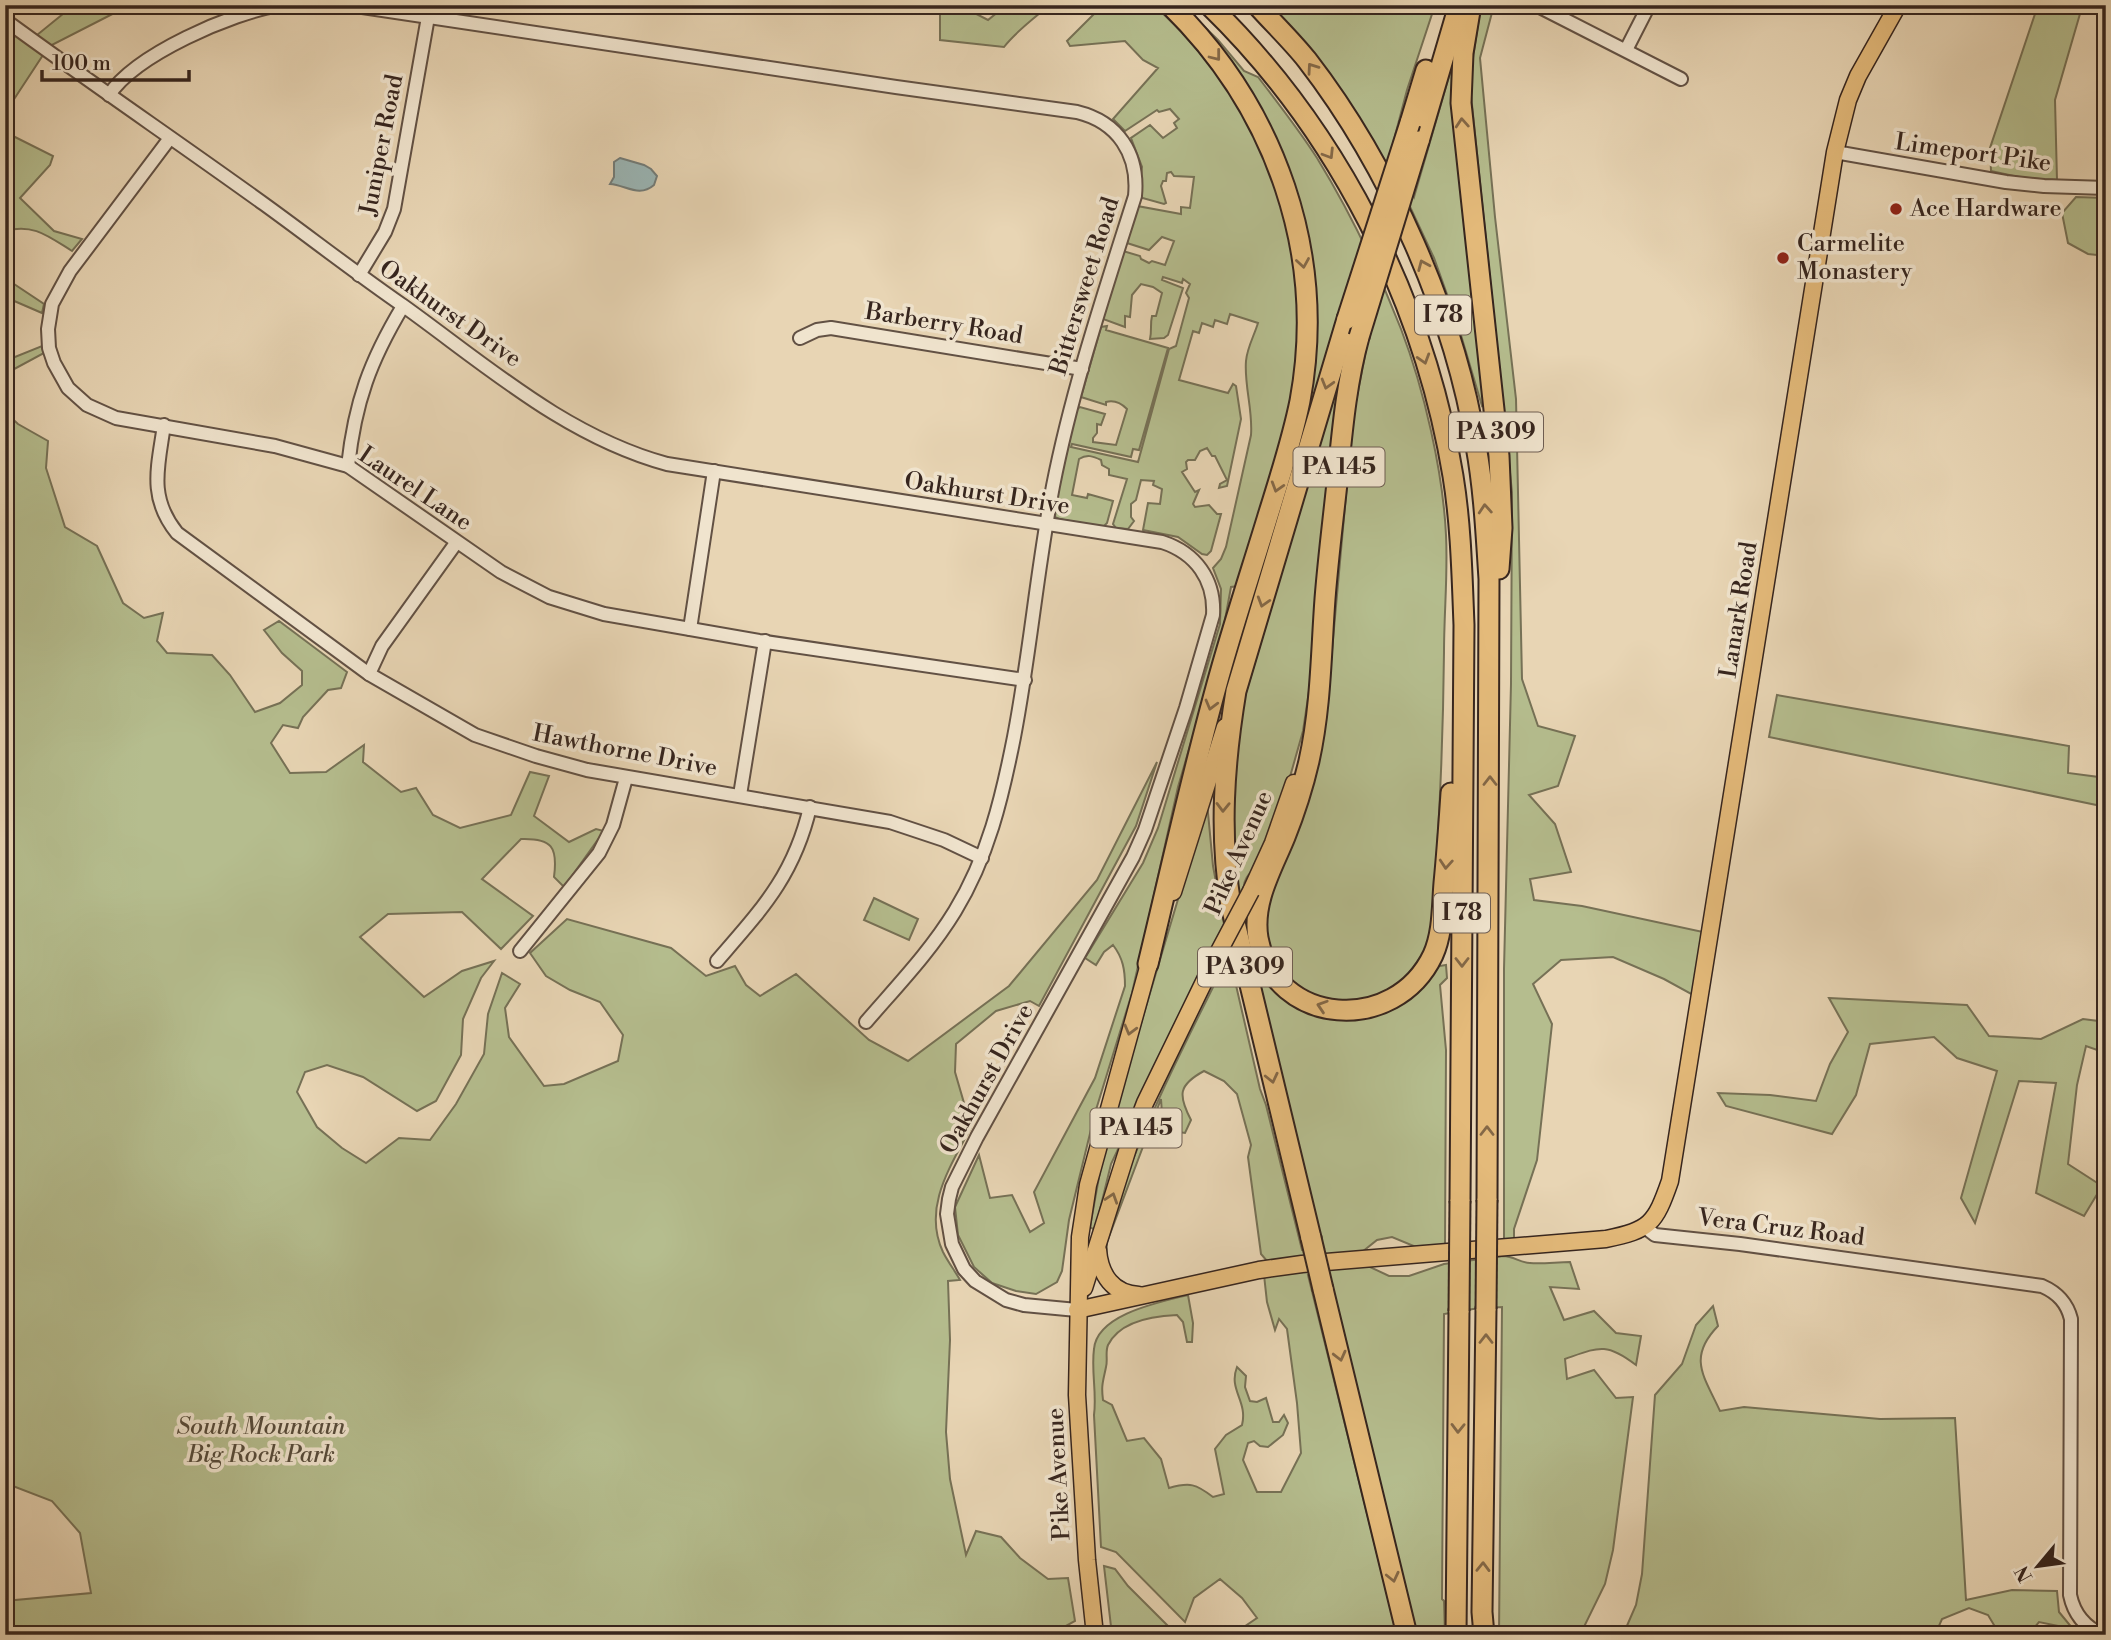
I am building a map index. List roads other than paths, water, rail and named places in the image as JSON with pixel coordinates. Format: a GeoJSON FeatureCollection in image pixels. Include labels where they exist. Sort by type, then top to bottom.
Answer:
{"type":"FeatureCollection","features":[{"type":"Feature","properties":{"kind":"highway"},"geometry":{"type":"LineString","coordinates":[[1148,964],[1201,742],[1287,453],[1300,401],[1307,335],[1305,276],[1298,232],[1288,193],[1270,146],[1226,68],[1170,5]]}},
{"type":"Feature","properties":{"kind":"highway","name":"I 78"},"geometry":{"type":"LineString","coordinates":[[1209,5],[1275,78],[1315,131],[1352,190],[1380,245],[1422,351],[1440,413],[1453,476],[1461,540],[1464,625],[1456,1635]]}},
{"type":"Feature","properties":{"kind":"highway","name":"I 78"},"geometry":{"type":"LineString","coordinates":[[1257,5],[1307,60],[1351,127],[1382,178],[1417,249],[1444,317],[1462,380],[1476,443],[1484,497],[1489,579],[1490,675],[1484,1635]]}},
{"type":"Feature","properties":{"kind":"highway","name":"PA 309"},"geometry":{"type":"LineString","coordinates":[[1407,1635],[1228,888],[1223,797],[1236,691],[1446,5]]}},
{"type":"Feature","properties":{"kind":"highway","name":"PA 145"},"geometry":{"type":"LineString","coordinates":[[1325,598],[1345,402],[1359,337],[1459,5]]}},
{"type":"Feature","properties":{"kind":"highway","name":"PA 309"},"geometry":{"type":"LineString","coordinates":[[1471,5],[1462,65],[1462,128],[1499,456],[1501,516],[1490,675]]}},
{"type":"Feature","properties":{"kind":"highway"},"geometry":{"type":"LineString","coordinates":[[1325,598],[1321,677],[1309,760],[1301,793],[1265,886],[1257,923],[1262,952],[1277,977],[1302,999],[1331,1010],[1362,1011],[1398,996],[1409,988],[1427,967],[1438,941],[1464,625]]}},
{"type":"Feature","properties":{"kind":"main road","name":"Lanark Road"},"geometry":{"type":"LineString","coordinates":[[1646,1228],[1660,1211],[1670,1181],[1835,152],[1853,88],[1898,5]]}},
{"type":"Feature","properties":{"kind":"main road","name":"Pike Avenue"},"geometry":{"type":"LineString","coordinates":[[1077,1310],[1129,1144],[1145,1103],[1273,843],[1305,740],[1325,598]]}},
{"type":"Feature","properties":{"kind":"main road","name":"PA 145"},"geometry":{"type":"LineString","coordinates":[[1148,964],[1236,691]]}},
{"type":"Feature","properties":{"kind":"main road","name":"Pike Avenue"},"geometry":{"type":"LineString","coordinates":[[1095,1635],[1087,1560],[1078,1416],[1077,1310],[1080,1237],[1088,1185],[1148,964]]}},
{"type":"Feature","properties":{"kind":"main road"},"geometry":{"type":"LineString","coordinates":[[1077,1310],[1261,1269],[1606,1239],[1646,1228]]}},
{"type":"Feature","properties":{"kind":"main road"},"geometry":{"type":"LineString","coordinates":[[1098,1241],[1101,1268],[1110,1284],[1125,1293],[1145,1295]]}},
{"type":"Feature","properties":{"kind":"street"},"geometry":{"type":"LineString","coordinates":[[109,95],[123,78],[183,41],[234,17],[279,5]]}},
{"type":"Feature","properties":{"kind":"street","name":"Bittersweet Road"},"geometry":{"type":"LineString","coordinates":[[349,5],[1077,112],[1101,120],[1118,134],[1128,148],[1133,159],[1135,196],[1082,369],[1060,454],[1046,525],[1025,680],[1003,795],[982,858],[956,910],[923,957],[866,1022]]}},
{"type":"Feature","properties":{"kind":"street"},"geometry":{"type":"LineString","coordinates":[[1536,5],[1681,79]]}},
{"type":"Feature","properties":{"kind":"street"},"geometry":{"type":"LineString","coordinates":[[1626,50],[1649,5]]}},
{"type":"Feature","properties":{"kind":"street","name":"Juniper Road"},"geometry":{"type":"LineString","coordinates":[[359,275],[385,232],[394,209],[428,17]]}},
{"type":"Feature","properties":{"kind":"street","name":"Oakhurst Drive"},"geometry":{"type":"LineString","coordinates":[[5,20],[529,396],[590,436],[646,458],[1173,545],[1194,559],[1208,580],[1213,604],[1210,629],[1145,830],[1120,881],[976,1137],[949,1199],[948,1229],[952,1244],[964,1269],[975,1280],[991,1293],[1006,1300],[1024,1305],[1077,1310]]}},
{"type":"Feature","properties":{"kind":"street","name":"Laurel Lane"},"geometry":{"type":"LineString","coordinates":[[170,138],[70,271],[52,304],[48,329],[54,363],[74,395],[90,407],[116,418],[275,446],[348,466],[456,543],[524,585],[574,606],[690,629],[1025,680]]}},
{"type":"Feature","properties":{"kind":"street","name":"Limeport Pike"},"geometry":{"type":"LineString","coordinates":[[1835,152],[2006,182],[2106,188]]}},
{"type":"Feature","properties":{"kind":"street"},"geometry":{"type":"LineString","coordinates":[[348,466],[364,383],[374,358],[403,306]]}},
{"type":"Feature","properties":{"kind":"street","name":"Barberry Road"},"geometry":{"type":"LineString","coordinates":[[800,338],[817,330],[831,328],[1082,369]]}},
{"type":"Feature","properties":{"kind":"street","name":"Hawthorne Drive"},"geometry":{"type":"LineString","coordinates":[[164,425],[157,490],[163,512],[177,533],[369,674],[475,735],[536,756],[626,778],[740,794],[890,822],[944,840],[982,858]]}},
{"type":"Feature","properties":{"kind":"street"},"geometry":{"type":"LineString","coordinates":[[690,629],[714,471]]}},
{"type":"Feature","properties":{"kind":"street"},"geometry":{"type":"LineString","coordinates":[[369,674],[382,646],[456,543]]}},
{"type":"Feature","properties":{"kind":"street"},"geometry":{"type":"LineString","coordinates":[[740,794],[765,641]]}},
{"type":"Feature","properties":{"kind":"street"},"geometry":{"type":"LineString","coordinates":[[520,951],[599,853],[613,825],[626,778]]}},
{"type":"Feature","properties":{"kind":"street"},"geometry":{"type":"LineString","coordinates":[[717,961],[778,887],[799,845],[810,807]]}},
{"type":"Feature","properties":{"kind":"street","name":"Vera Cruz Road"},"geometry":{"type":"LineString","coordinates":[[1646,1228],[1655,1235],[1740,1244],[2042,1286],[2057,1295],[2064,1302],[2071,1319],[2070,1595],[2078,1616],[2085,1625],[2102,1635]]}},
{"type":"Feature","properties":{"kind":"water"},"geometry":{"type":"Polygon","coordinates":[[[620,158],[651,169],[657,176],[654,185],[638,191],[610,184],[614,177],[614,162],[620,158]]]}},
{"type":"Feature","properties":{"kind":"place","name":"Ace Hardware"},"geometry":{"type":"Point","coordinates":[1896,209]}},
{"type":"Feature","properties":{"kind":"place","name":"Carmelite Monastery"},"geometry":{"type":"Point","coordinates":[1783,258]}},
{"type":"Feature","properties":{"kind":"park label","name":"South Mountain Big Rock Park"},"geometry":{"type":"Point","coordinates":[261,1441]}}]}
